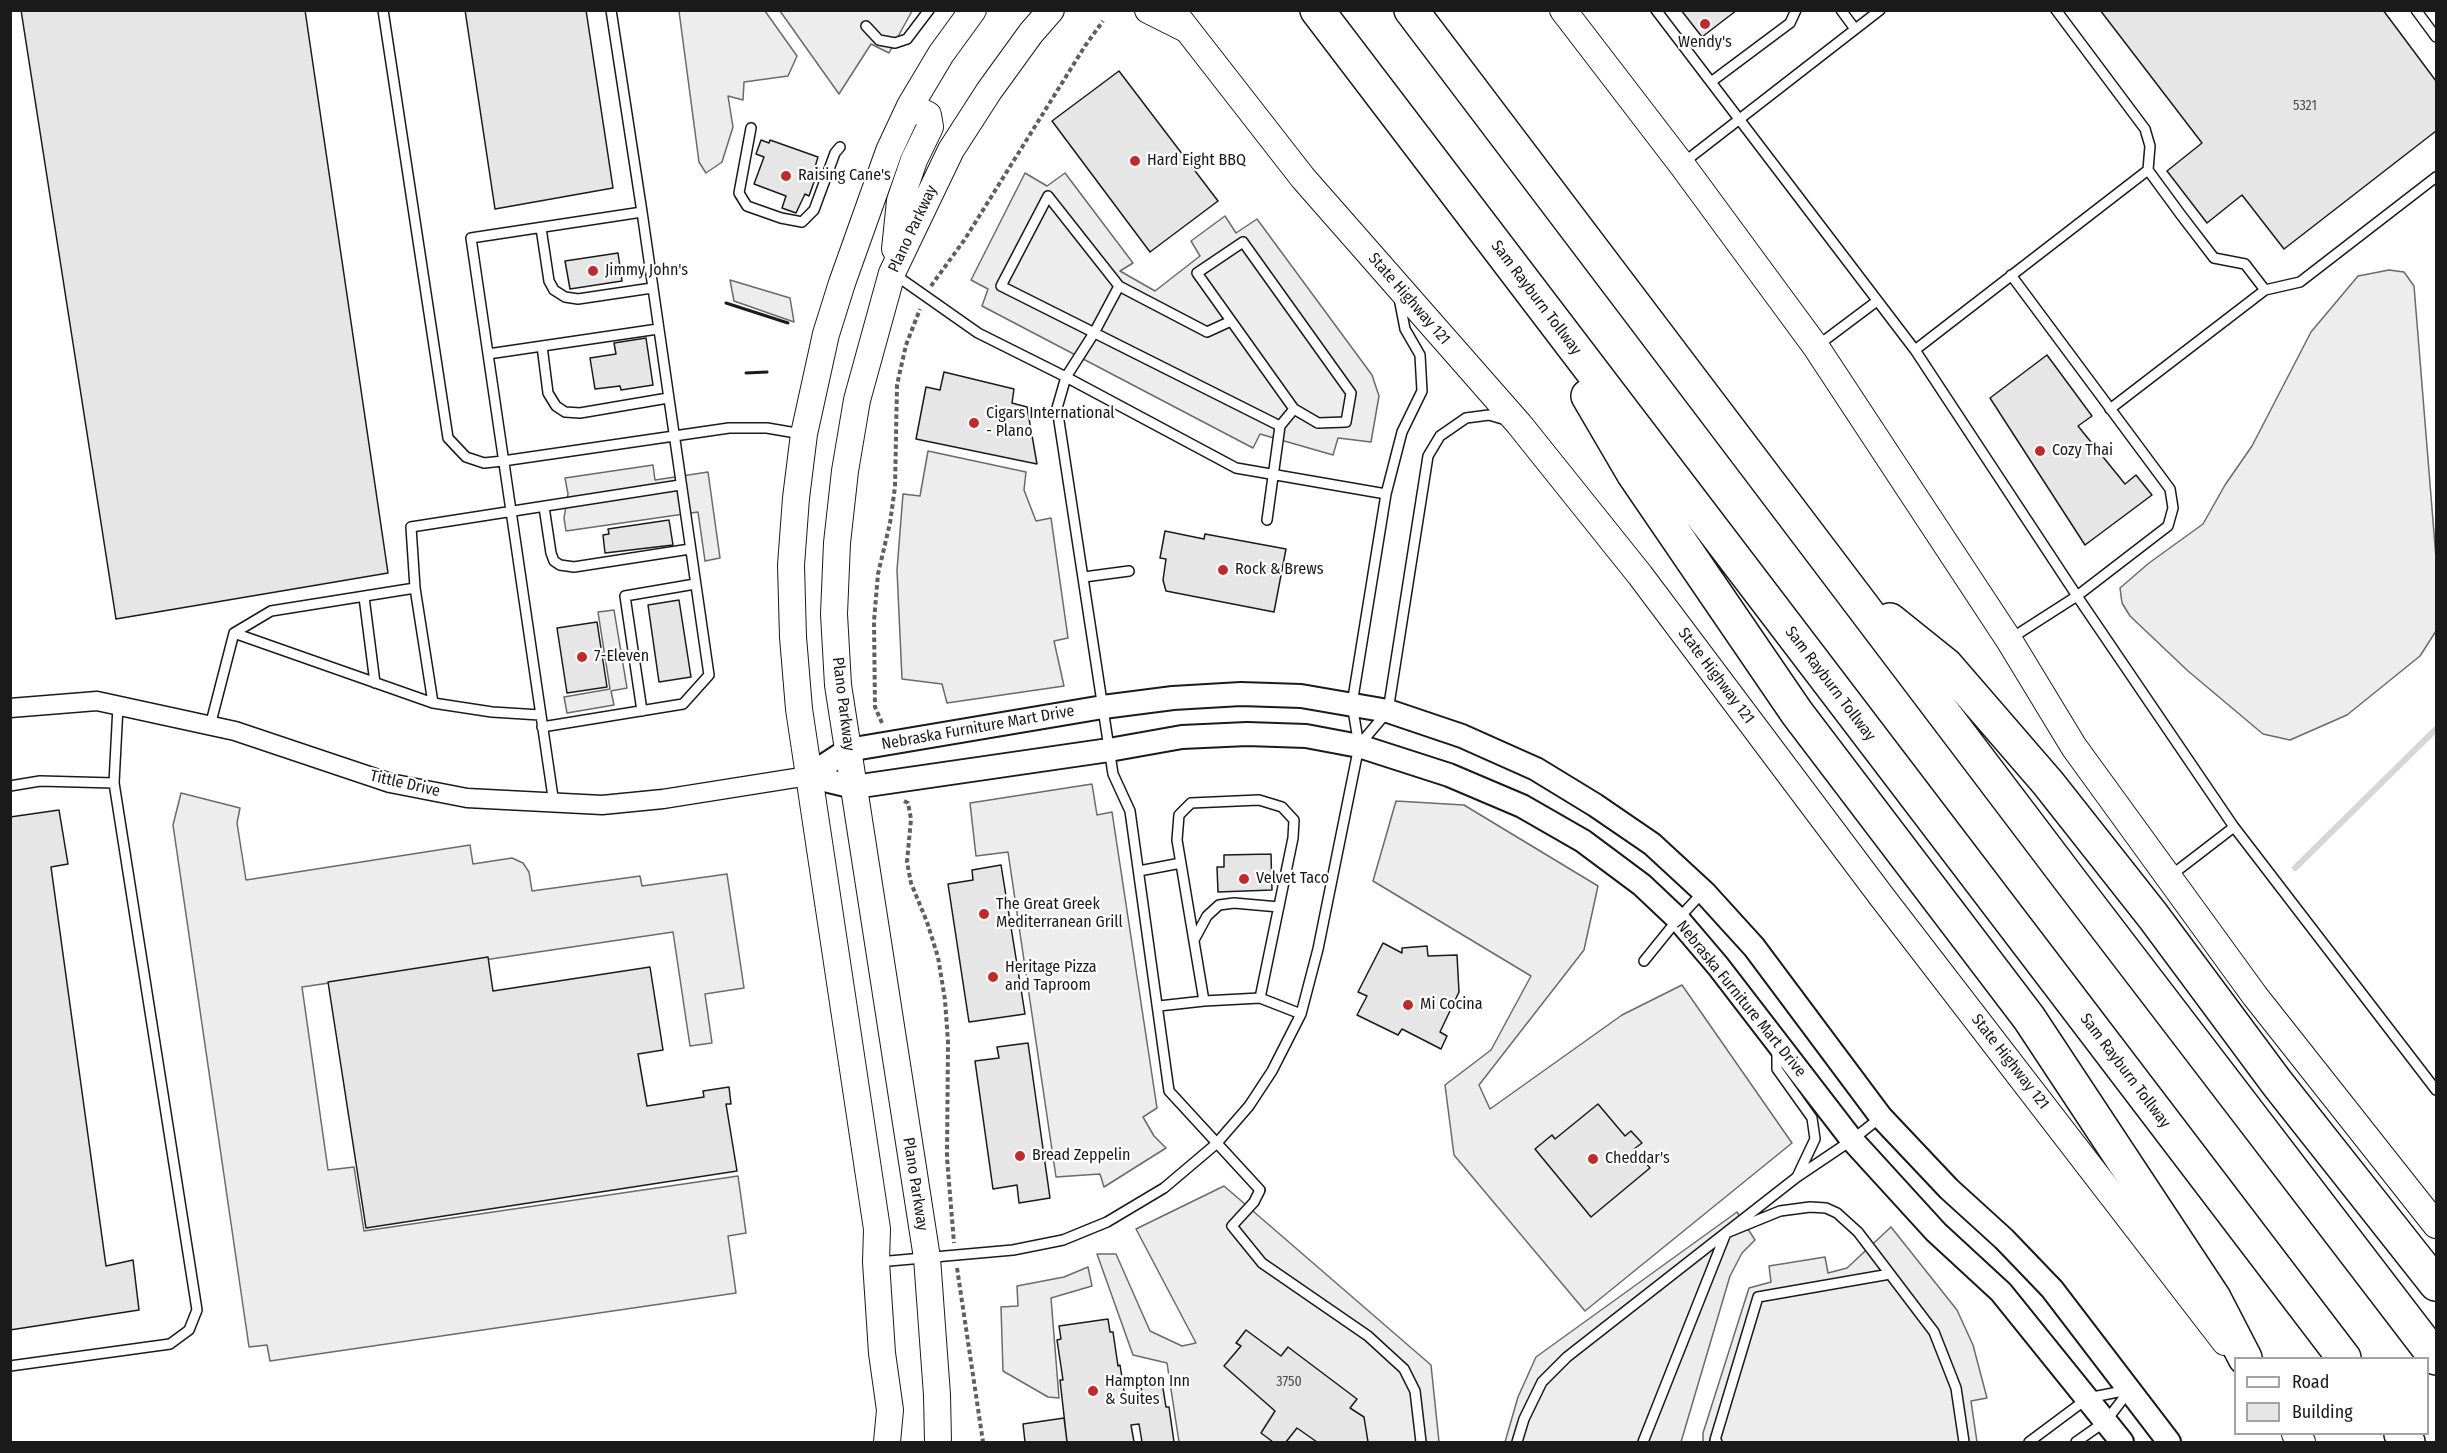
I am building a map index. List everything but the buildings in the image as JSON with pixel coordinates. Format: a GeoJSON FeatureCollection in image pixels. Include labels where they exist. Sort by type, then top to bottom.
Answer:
{"type":"FeatureCollection","features":[{"type":"Feature","properties":{"kind":"highway","name":"Sam Rayburn Tollway"},"geometry":{"type":"LineString","coordinates":[[1317,10],[2342,1357]]}},
{"type":"Feature","properties":{"kind":"highway"},"geometry":{"type":"LineString","coordinates":[[1411,10],[2077,889],[2436,1358]]}},
{"type":"Feature","properties":{"kind":"highway"},"geometry":{"type":"LineString","coordinates":[[1516,273],[1633,473],[1797,713],[2029,1018],[2214,1298],[2245,1357]]}},
{"type":"Feature","properties":{"kind":"highway"},"geometry":{"type":"LineString","coordinates":[[1852,591],[1946,665],[2048,783],[2153,916],[2277,1083],[2436,1284]]}},
{"type":"Feature","properties":{"kind":"main road"},"geometry":{"type":"LineString","coordinates":[[887,1443],[890,1410],[882,1353],[876,1262],[877,1229],[808,776],[793,637],[791,565],[804,434],[824,344],[842,283],[889,151],[910,106],[941,54],[973,10]]}},
{"type":"Feature","properties":{"kind":"main road"},"geometry":{"type":"LineString","coordinates":[[1148,10],[1182,17]]}},
{"type":"Feature","properties":{"kind":"main road","name":"Plano Parkway"},"geometry":{"type":"LineString","coordinates":[[938,1443],[927,1258],[838,685],[834,614],[837,543],[845,471],[857,400],[892,273],[951,150],[989,91],[1055,12]]}},
{"type":"Feature","properties":{"kind":"main road"},"geometry":{"type":"LineString","coordinates":[[1566,12],[1816,346],[2009,640],[2074,747],[2255,996],[2436,1225]]}},
{"type":"Feature","properties":{"kind":"main road","name":"State Highway 121"},"geometry":{"type":"LineString","coordinates":[[1182,17],[1303,178],[1519,424],[1640,575],[1882,897],[2236,1357]]}},
{"type":"Feature","properties":{"kind":"main road"},"geometry":{"type":"LineString","coordinates":[[892,273],[900,201],[914,160],[930,127],[928,115],[910,106]]}},
{"type":"Feature","properties":{"kind":"street","name":"Nebraska Furniture Mart Drive"},"geometry":{"type":"LineString","coordinates":[[808,776],[848,750],[1103,707],[1173,698],[1241,694],[1301,696],[1388,711],[1462,736],[1536,770],[1595,805],[1652,844],[1704,892],[1754,947],[1881,1117],[1949,1189],[2004,1239],[2052,1289],[2169,1443]]}},
{"type":"Feature","properties":{"kind":"street","name":"Tittle Drive"},"geometry":{"type":"LineString","coordinates":[[10,708],[97,701],[118,705],[234,731],[390,783],[467,798],[602,805],[663,799],[808,776]]}},
{"type":"Feature","properties":{"kind":"street","name":"Nebraska Furniture Mart Drive"},"geometry":{"type":"LineString","coordinates":[[808,776],[854,787],[1109,750],[1182,737],[1247,734],[1306,736],[1359,746],[1449,775],[1522,806],[1583,841],[1642,885],[1678,919],[1852,1140],[1936,1232],[2001,1292],[2122,1443]]}},
{"type":"Feature","properties":{"kind":"lane"},"geometry":{"type":"LineString","coordinates":[[383,10],[448,438],[466,457],[484,463],[503,461],[674,434],[729,428],[767,428],[804,434]]}},
{"type":"Feature","properties":{"kind":"lane"},"geometry":{"type":"LineString","coordinates":[[542,727],[683,704],[709,675],[611,10]]}},
{"type":"Feature","properties":{"kind":"lane"},"geometry":{"type":"LineString","coordinates":[[866,26],[879,40],[895,43],[907,39],[929,10]]}},
{"type":"Feature","properties":{"kind":"lane"},"geometry":{"type":"LineString","coordinates":[[1656,10],[1915,350],[2077,596],[2234,827],[2436,1090]]}},
{"type":"Feature","properties":{"kind":"lane"},"geometry":{"type":"LineString","coordinates":[[1711,82],[1790,23],[1796,10]]}},
{"type":"Feature","properties":{"kind":"lane"},"geometry":{"type":"LineString","coordinates":[[1841,10],[1856,29]]}},
{"type":"Feature","properties":{"kind":"lane"},"geometry":{"type":"LineString","coordinates":[[1682,165],[1880,10]]}},
{"type":"Feature","properties":{"kind":"lane"},"geometry":{"type":"LineString","coordinates":[[2056,10],[2132,108],[2145,129],[2150,146],[2148,170],[2214,258],[2245,264],[2265,290]]}},
{"type":"Feature","properties":{"kind":"lane"},"geometry":{"type":"LineString","coordinates":[[2416,10],[2436,37]]}},
{"type":"Feature","properties":{"kind":"lane"},"geometry":{"type":"LineString","coordinates":[[752,128],[739,192],[747,206],[781,218],[802,222],[814,210],[835,153],[840,147]]}},
{"type":"Feature","properties":{"kind":"lane"},"geometry":{"type":"LineString","coordinates":[[1915,350],[2148,170]]}},
{"type":"Feature","properties":{"kind":"lane"},"geometry":{"type":"LineString","coordinates":[[2110,409],[2265,290],[2300,282],[2436,177]]}},
{"type":"Feature","properties":{"kind":"lane"},"geometry":{"type":"LineString","coordinates":[[1231,321],[1207,332],[1119,286],[1048,196],[1001,286],[1280,426]]}},
{"type":"Feature","properties":{"kind":"lane"},"geometry":{"type":"LineString","coordinates":[[554,804],[471,238],[642,212]]}},
{"type":"Feature","properties":{"kind":"lane"},"geometry":{"type":"LineString","coordinates":[[541,228],[549,281],[554,290],[565,297],[578,299],[652,288]]}},
{"type":"Feature","properties":{"kind":"lane"},"geometry":{"type":"LineString","coordinates":[[1243,242],[1351,393],[1346,422],[1318,423],[1294,409],[1197,273],[1243,242]]}},
{"type":"Feature","properties":{"kind":"lane"},"geometry":{"type":"LineString","coordinates":[[892,273],[978,333],[1066,377],[1236,468],[1386,494]]}},
{"type":"Feature","properties":{"kind":"lane"},"geometry":{"type":"LineString","coordinates":[[2009,640],[2077,596],[2168,526],[2173,508],[2170,489],[2011,275]]}},
{"type":"Feature","properties":{"kind":"lane"},"geometry":{"type":"LineString","coordinates":[[876,1262],[1013,1250],[1063,1240],[1107,1222],[1164,1188],[1216,1144],[1249,1106],[1272,1071],[1300,1014],[1318,949],[1359,746],[1352,704],[1386,494],[1402,432],[1422,391],[1420,355],[1405,329],[1397,285]]}},
{"type":"Feature","properties":{"kind":"lane"},"geometry":{"type":"LineString","coordinates":[[1119,286],[1094,333],[1066,377],[1057,408],[1113,774],[1130,811],[1170,1091],[1260,1190],[1254,1202],[1232,1226],[1262,1263],[1368,1336],[1404,1369],[1415,1390],[1421,1443]]}},
{"type":"Feature","properties":{"kind":"lane"},"geometry":{"type":"LineString","coordinates":[[1816,346],[1877,301]]}},
{"type":"Feature","properties":{"kind":"lane"},"geometry":{"type":"LineString","coordinates":[[488,354],[658,329]]}},
{"type":"Feature","properties":{"kind":"lane"},"geometry":{"type":"LineString","coordinates":[[542,346],[548,393],[556,406],[566,412],[580,413],[668,398]]}},
{"type":"Feature","properties":{"kind":"lane"},"geometry":{"type":"LineString","coordinates":[[1267,520],[1280,426],[1294,409]]}},
{"type":"Feature","properties":{"kind":"lane"},"geometry":{"type":"LineString","coordinates":[[1359,746],[1388,711],[1428,456],[1440,436],[1466,418],[1489,415],[1519,424]]}},
{"type":"Feature","properties":{"kind":"lane"},"geometry":{"type":"LineString","coordinates":[[433,704],[415,588],[411,527],[680,485]]}},
{"type":"Feature","properties":{"kind":"lane"},"geometry":{"type":"LineString","coordinates":[[544,507],[551,552],[554,561],[560,565],[573,567],[690,549]]}},
{"type":"Feature","properties":{"kind":"lane"},"geometry":{"type":"LineString","coordinates":[[1084,577],[1129,571]]}},
{"type":"Feature","properties":{"kind":"lane"},"geometry":{"type":"LineString","coordinates":[[642,711],[625,596],[695,584]]}},
{"type":"Feature","properties":{"kind":"lane"},"geometry":{"type":"LineString","coordinates":[[210,726],[234,633],[271,611],[415,588]]}},
{"type":"Feature","properties":{"kind":"lane"},"geometry":{"type":"LineString","coordinates":[[364,597],[375,683]]}},
{"type":"Feature","properties":{"kind":"lane"},"geometry":{"type":"LineString","coordinates":[[234,633],[433,704],[492,712],[540,715]]}},
{"type":"Feature","properties":{"kind":"lane"},"geometry":{"type":"LineString","coordinates":[[10,1366],[170,1344],[189,1330],[197,1310],[114,783],[118,705]]}},
{"type":"Feature","properties":{"kind":"lane"},"geometry":{"type":"LineString","coordinates":[[10,786],[40,782],[114,783]]}},
{"type":"Feature","properties":{"kind":"lane"},"geometry":{"type":"LineString","coordinates":[[1204,1001],[1177,840],[1179,815],[1191,803],[1259,800],[1282,807],[1293,820],[1293,838],[1260,998]]}},
{"type":"Feature","properties":{"kind":"lane"},"geometry":{"type":"LineString","coordinates":[[2169,877],[2234,827]]}},
{"type":"Feature","properties":{"kind":"lane"},"geometry":{"type":"LineString","coordinates":[[1139,871],[1181,863]]}},
{"type":"Feature","properties":{"kind":"lane"},"geometry":{"type":"LineString","coordinates":[[1644,961],[1678,919],[1704,892]]}},
{"type":"Feature","properties":{"kind":"lane"},"geometry":{"type":"LineString","coordinates":[[1194,939],[1207,916],[1219,905],[1234,903],[1279,907]]}},
{"type":"Feature","properties":{"kind":"lane"},"geometry":{"type":"LineString","coordinates":[[1159,1006],[1260,998],[1300,1014]]}},
{"type":"Feature","properties":{"kind":"lane"},"geometry":{"type":"LineString","coordinates":[[1777,1042],[1777,1069],[1812,1118],[1815,1139],[1797,1177]]}},
{"type":"Feature","properties":{"kind":"lane"},"geometry":{"type":"LineString","coordinates":[[1517,1443],[1524,1419],[1542,1382],[1567,1357],[1797,1177],[1852,1140],[1881,1117]]}},
{"type":"Feature","properties":{"kind":"lane"},"geometry":{"type":"LineString","coordinates":[[1643,1443],[1726,1233],[1780,1212],[1810,1207],[1826,1208],[1837,1213],[1858,1232],[1934,1332],[1956,1388],[1964,1443]]}},
{"type":"Feature","properties":{"kind":"lane"},"geometry":{"type":"LineString","coordinates":[[1717,1443],[1758,1296],[1890,1274]]}},
{"type":"Feature","properties":{"kind":"lane"},"geometry":{"type":"LineString","coordinates":[[2029,1443],[2088,1398],[2130,1390]]}},
{"type":"Feature","properties":{"kind":"lane"},"geometry":{"type":"LineString","coordinates":[[2076,1443],[2106,1421],[2130,1390]]}},
{"type":"Feature","properties":{"kind":"shaded area"},"geometry":{"type":"Polygon","coordinates":[[[679,11],[765,11],[797,56],[788,76],[744,82],[743,100],[728,96],[733,127],[722,162],[706,173],[699,162],[679,11]]]}},
{"type":"Feature","properties":{"kind":"shaded area"},"geometry":{"type":"Polygon","coordinates":[[[780,11],[912,11],[889,53],[871,44],[839,94],[780,11]]]}},
{"type":"Feature","properties":{"kind":"shaded area"},"geometry":{"type":"Polygon","coordinates":[[[1025,173],[1047,186],[1065,173],[1133,263],[1120,271],[1155,291],[1200,256],[1191,241],[1225,216],[1236,233],[1257,219],[1372,375],[1379,396],[1371,442],[1338,438],[1333,455],[1260,434],[1253,448],[982,306],[988,289],[971,280],[1025,173]]]}},
{"type":"Feature","properties":{"kind":"shaded area"},"geometry":{"type":"Polygon","coordinates":[[[2389,270],[2404,272],[2414,286],[2436,558],[2436,631],[2420,656],[2347,715],[2290,740],[2263,734],[2188,671],[2130,616],[2122,603],[2120,588],[2149,563],[2203,524],[2225,485],[2252,446],[2311,332],[2358,276],[2389,270]]]}},
{"type":"Feature","properties":{"kind":"shaded area"},"geometry":{"type":"Polygon","coordinates":[[[730,280],[790,298],[794,322],[734,301],[730,280]]]}},
{"type":"Feature","properties":{"kind":"shaded area"},"geometry":{"type":"Polygon","coordinates":[[[928,451],[1026,472],[1024,490],[1036,521],[1051,518],[1068,638],[1054,641],[1064,686],[947,703],[942,684],[902,679],[897,570],[903,494],[920,496],[928,451]]]}},
{"type":"Feature","properties":{"kind":"shaded area"},"geometry":{"type":"Polygon","coordinates":[[[653,465],[655,480],[708,472],[720,558],[705,561],[698,512],[566,531],[564,518],[568,494],[565,478],[653,465]]]}},
{"type":"Feature","properties":{"kind":"shaded area"},"geometry":{"type":"Polygon","coordinates":[[[614,610],[627,688],[611,691],[614,705],[567,713],[564,697],[610,689],[598,612],[614,610]]]}},
{"type":"Feature","properties":{"kind":"shaded area"},"geometry":{"type":"Polygon","coordinates":[[[1092,784],[1097,815],[1112,812],[1157,1108],[1143,1117],[1154,1136],[1166,1148],[1104,1187],[1100,1174],[1056,1177],[1008,852],[976,856],[970,803],[1092,784]]]}},
{"type":"Feature","properties":{"kind":"shaded area"},"geometry":{"type":"Polygon","coordinates":[[[181,793],[240,808],[237,823],[246,880],[470,845],[473,864],[512,858],[523,863],[529,872],[532,891],[640,876],[642,886],[727,874],[744,988],[705,994],[712,1043],[690,1046],[673,932],[302,987],[328,1170],[354,1167],[364,1231],[738,1176],[746,1233],[728,1236],[736,1293],[270,1361],[267,1345],[249,1347],[173,825],[181,793]]]}},
{"type":"Feature","properties":{"kind":"shaded area"},"geometry":{"type":"Polygon","coordinates":[[[1396,801],[1464,805],[1598,886],[1584,950],[1479,1085],[1490,1109],[1622,1015],[1682,985],[1792,1143],[1585,1311],[1454,1155],[1445,1085],[1491,1050],[1531,976],[1373,881],[1396,801]]]}},
{"type":"Feature","properties":{"kind":"shaded area"},"geometry":{"type":"Polygon","coordinates":[[[1224,1186],[1431,1365],[1439,1442],[1179,1442],[1167,1363],[1133,1355],[1097,1254],[1116,1254],[1150,1331],[1182,1346],[1196,1343],[1136,1229],[1224,1186]]]}},
{"type":"Feature","properties":{"kind":"shaded area"},"geometry":{"type":"Polygon","coordinates":[[[1737,1212],[1755,1240],[1742,1253],[1730,1276],[1681,1442],[1505,1442],[1518,1397],[1536,1357],[1737,1212]]]}},
{"type":"Feature","properties":{"kind":"shaded area"},"geometry":{"type":"Polygon","coordinates":[[[1891,1227],[1957,1310],[1973,1345],[1987,1398],[1971,1401],[1977,1442],[1703,1442],[1703,1433],[1749,1288],[1771,1282],[1769,1266],[1825,1257],[1828,1273],[1847,1268],[1891,1227]]]}},
{"type":"Feature","properties":{"kind":"shaded area"},"geometry":{"type":"Polygon","coordinates":[[[1088,1267],[1092,1286],[1051,1298],[1059,1398],[1048,1397],[1003,1371],[1001,1307],[1018,1306],[1017,1286],[1064,1277],[1088,1267]]]}},
{"type":"Feature","properties":{"kind":"waterway"},"geometry":{"type":"LineString","coordinates":[[2295,868],[2436,729]]}},
{"type":"Feature","properties":{"kind":"wall"},"geometry":{"type":"LineString","coordinates":[[726,303],[788,323]]}},
{"type":"Feature","properties":{"kind":"wall"},"geometry":{"type":"LineString","coordinates":[[746,373],[767,372]]}},
{"type":"Feature","properties":{"kind":"place","name":"Wendy's"},"geometry":{"type":"Point","coordinates":[1705,24]}},
{"type":"Feature","properties":{"kind":"place","name":"Hard Eight BBQ"},"geometry":{"type":"Point","coordinates":[1135,161]}},
{"type":"Feature","properties":{"kind":"place","name":"Raising Cane's"},"geometry":{"type":"Point","coordinates":[786,176]}},
{"type":"Feature","properties":{"kind":"place","name":"Jimmy John's"},"geometry":{"type":"Point","coordinates":[593,271]}},
{"type":"Feature","properties":{"kind":"place","name":"Cigars International - Plano"},"geometry":{"type":"Point","coordinates":[974,423]}},
{"type":"Feature","properties":{"kind":"place","name":"Cozy Thai"},"geometry":{"type":"Point","coordinates":[2040,451]}},
{"type":"Feature","properties":{"kind":"place","name":"Rock & Brews"},"geometry":{"type":"Point","coordinates":[1223,570]}},
{"type":"Feature","properties":{"kind":"place","name":"7-Eleven"},"geometry":{"type":"Point","coordinates":[582,657]}},
{"type":"Feature","properties":{"kind":"place","name":"Velvet Taco"},"geometry":{"type":"Point","coordinates":[1244,879]}},
{"type":"Feature","properties":{"kind":"place","name":"The Great Greek Mediterranean Grill"},"geometry":{"type":"Point","coordinates":[984,914]}},
{"type":"Feature","properties":{"kind":"place","name":"Heritage Pizza and Taproom"},"geometry":{"type":"Point","coordinates":[993,977]}},
{"type":"Feature","properties":{"kind":"place","name":"Mi Cocina"},"geometry":{"type":"Point","coordinates":[1408,1005]}},
{"type":"Feature","properties":{"kind":"place","name":"Bread Zeppelin"},"geometry":{"type":"Point","coordinates":[1020,1156]}},
{"type":"Feature","properties":{"kind":"place","name":"Cheddar's"},"geometry":{"type":"Point","coordinates":[1593,1159]}},
{"type":"Feature","properties":{"kind":"place","name":"Hampton Inn & Suites"},"geometry":{"type":"Point","coordinates":[1093,1391]}}]}
